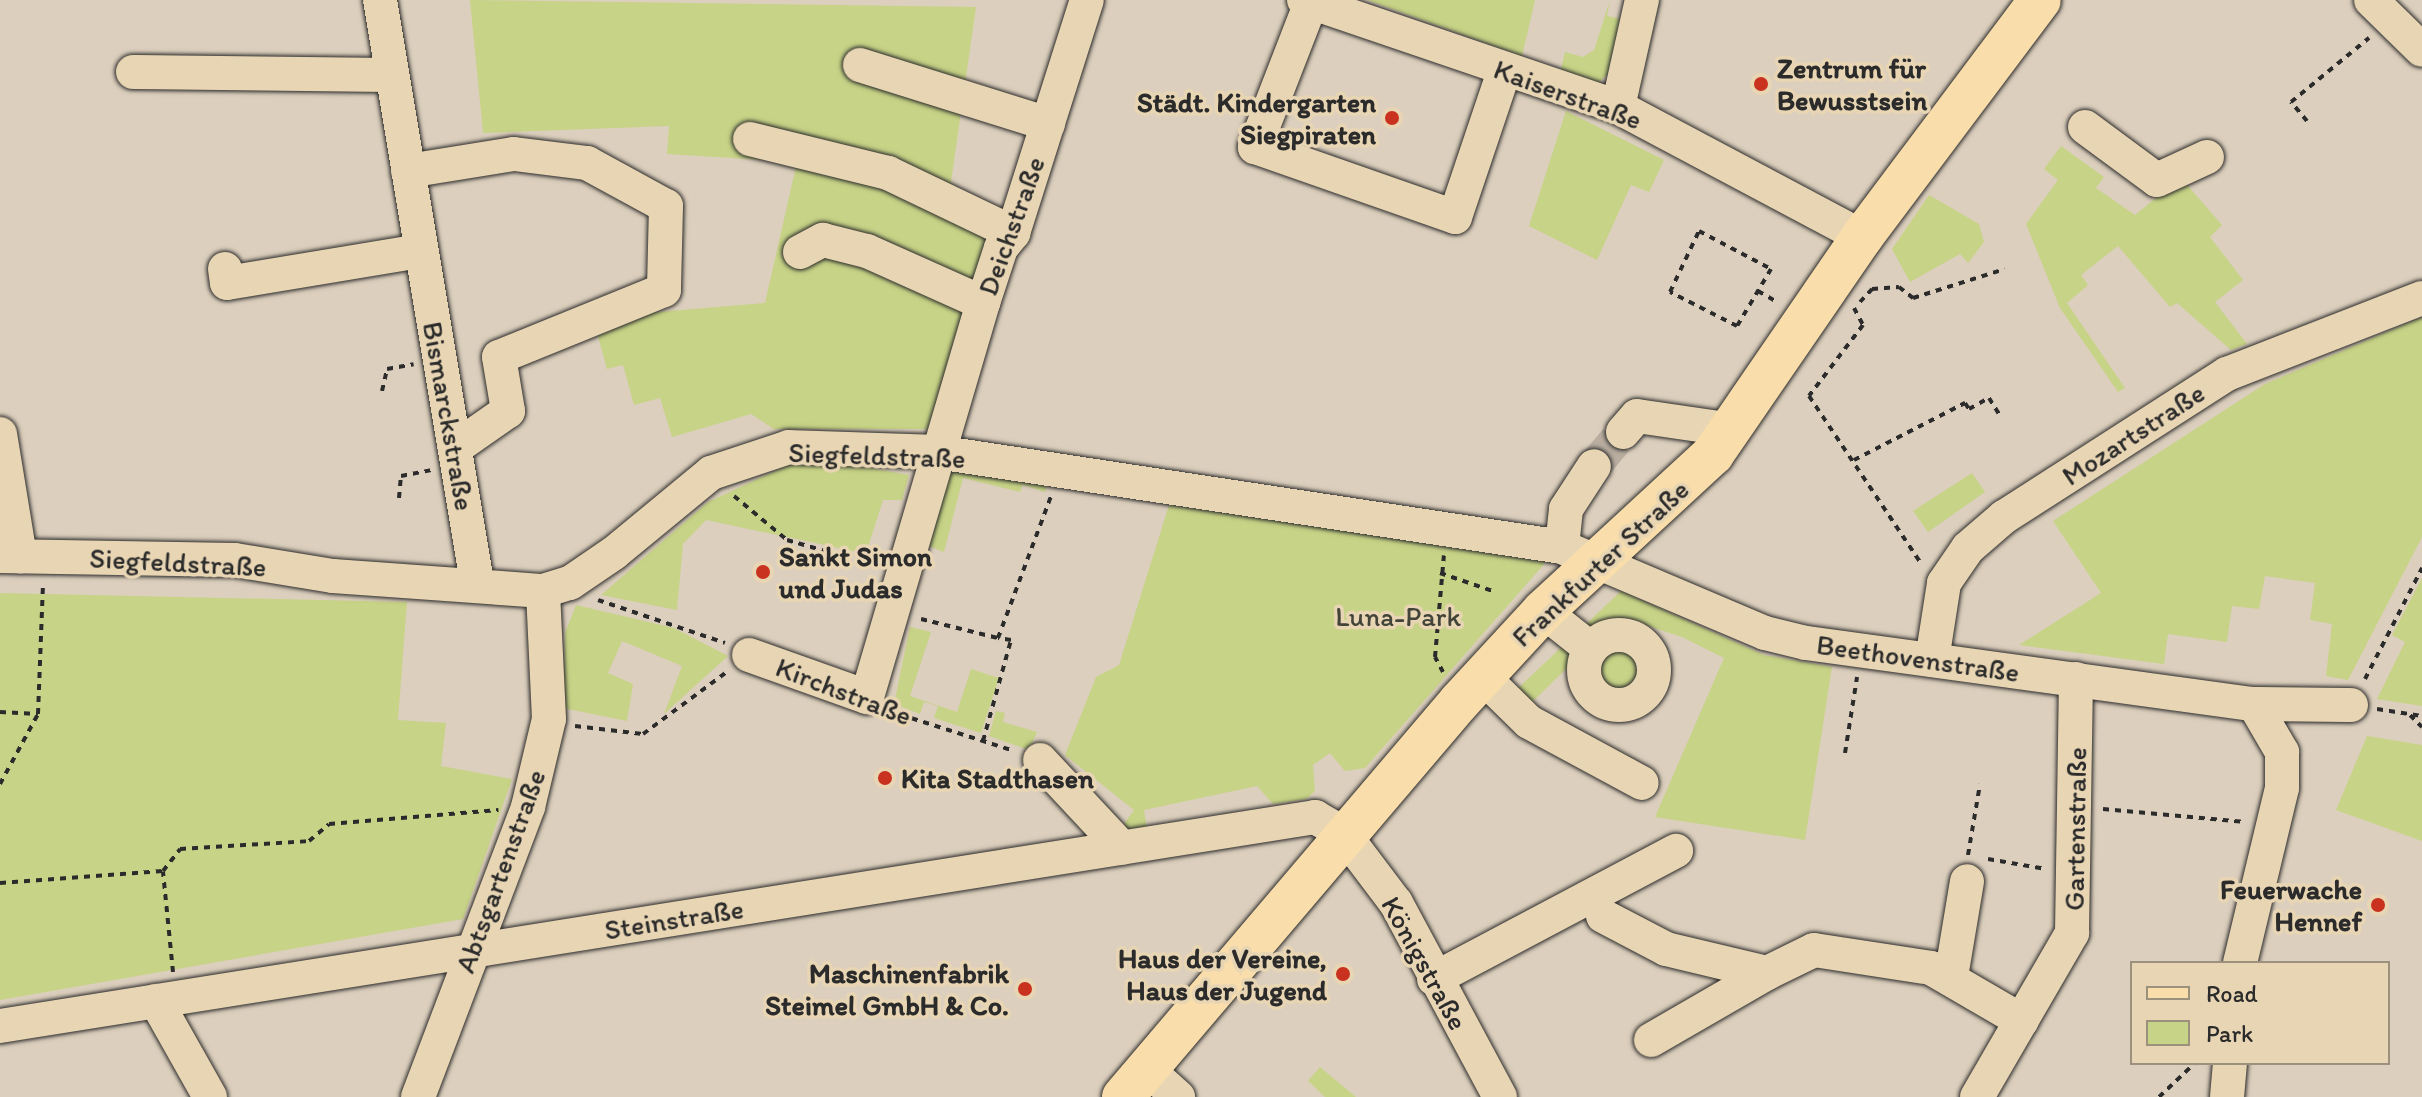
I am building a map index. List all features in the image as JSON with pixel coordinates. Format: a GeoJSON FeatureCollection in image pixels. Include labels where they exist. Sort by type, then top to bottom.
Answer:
{"type":"FeatureCollection","features":[{"type":"Feature","properties":{"kind":"main road","name":"Frankfurter Straße"},"geometry":{"type":"LineString","coordinates":[[1161,1091],[1343,833],[1543,611],[1580,554],[1733,430],[1862,237],[2040,0]]}},
{"type":"Feature","properties":{"kind":"street","name":"Bismarckstraße"},"geometry":{"type":"LineString","coordinates":[[380,0],[477,582]]}},
{"type":"Feature","properties":{"kind":"street","name":"Deichstraße"},"geometry":{"type":"LineString","coordinates":[[867,697],[983,303],[1001,248],[1013,233],[1087,0]]}},
{"type":"Feature","properties":{"kind":"street"},"geometry":{"type":"LineString","coordinates":[[1618,107],[1642,0]]}},
{"type":"Feature","properties":{"kind":"street"},"geometry":{"type":"LineString","coordinates":[[1309,1],[1255,147],[1455,217],[1504,71]]}},
{"type":"Feature","properties":{"kind":"street","name":"Kaiserstraße"},"geometry":{"type":"LineString","coordinates":[[1309,1],[1504,71],[1618,107],[1862,237]]}},
{"type":"Feature","properties":{"kind":"street"},"geometry":{"type":"LineString","coordinates":[[2380,11],[2422,50]]}},
{"type":"Feature","properties":{"kind":"street"},"geometry":{"type":"LineString","coordinates":[[860,65],[1048,124]]}},
{"type":"Feature","properties":{"kind":"street"},"geometry":{"type":"LineString","coordinates":[[133,72],[392,75]]}},
{"type":"Feature","properties":{"kind":"street"},"geometry":{"type":"LineString","coordinates":[[2085,127],[2157,180],[2207,157]]}},
{"type":"Feature","properties":{"kind":"street"},"geometry":{"type":"LineString","coordinates":[[750,139],[888,173],[1013,233]]}},
{"type":"Feature","properties":{"kind":"street"},"geometry":{"type":"LineString","coordinates":[[408,171],[514,154],[587,163],[666,206],[664,290],[499,357],[508,411],[456,457]]}},
{"type":"Feature","properties":{"kind":"street"},"geometry":{"type":"LineString","coordinates":[[800,252],[823,240],[867,251],[983,303]]}},
{"type":"Feature","properties":{"kind":"street"},"geometry":{"type":"LineString","coordinates":[[225,269],[227,283],[421,251]]}},
{"type":"Feature","properties":{"kind":"street","name":"Mozartstraße"},"geometry":{"type":"LineString","coordinates":[[1932,660],[1944,583],[1968,548],[2004,517],[2227,374],[2422,298]]}},
{"type":"Feature","properties":{"kind":"street"},"geometry":{"type":"LineString","coordinates":[[1623,432],[1637,416],[1733,430]]}},
{"type":"Feature","properties":{"kind":"street"},"geometry":{"type":"LineString","coordinates":[[0,434],[21,556]]}},
{"type":"Feature","properties":{"kind":"street","name":"Siegfeldstraße"},"geometry":{"type":"LineString","coordinates":[[21,556],[235,560],[333,576],[556,587],[711,473],[789,447],[937,452],[1580,554]]}},
{"type":"Feature","properties":{"kind":"street"},"geometry":{"type":"LineString","coordinates":[[1580,554],[1566,509],[1594,466]]}},
{"type":"Feature","properties":{"kind":"street","name":"Beethovenstraße"},"geometry":{"type":"LineString","coordinates":[[1580,554],[1765,633],[1862,650],[2254,704],[2351,705]]}},
{"type":"Feature","properties":{"kind":"street","name":"Abtsgartenstraße"},"geometry":{"type":"LineString","coordinates":[[418,1097],[528,807],[549,719],[556,587]]}},
{"type":"Feature","properties":{"kind":"street"},"geometry":{"type":"LineString","coordinates":[[1543,611],[1591,649]]}},
{"type":"Feature","properties":{"kind":"street","name":"Kirchstraße"},"geometry":{"type":"LineString","coordinates":[[749,655],[867,697]]}},
{"type":"Feature","properties":{"kind":"street","name":"Gartenstraße"},"geometry":{"type":"LineString","coordinates":[[1977,1097],[2072,933],[2076,873],[2076,679]]}},
{"type":"Feature","properties":{"kind":"street"},"geometry":{"type":"LineString","coordinates":[[1471,689],[1642,783]]}},
{"type":"Feature","properties":{"kind":"street"},"geometry":{"type":"LineString","coordinates":[[2240,961],[2282,788],[2282,752],[2254,704]]}},
{"type":"Feature","properties":{"kind":"street"},"geometry":{"type":"LineString","coordinates":[[1040,760],[1122,848]]}},
{"type":"Feature","properties":{"kind":"street","name":"Steinstraße"},"geometry":{"type":"LineString","coordinates":[[0,1026],[1315,817],[1343,833]]}},
{"type":"Feature","properties":{"kind":"street","name":"Königstraße"},"geometry":{"type":"LineString","coordinates":[[1343,833],[1396,903],[1434,979],[1500,1097]]}},
{"type":"Feature","properties":{"kind":"street"},"geometry":{"type":"LineString","coordinates":[[1434,979],[1676,851]]}},
{"type":"Feature","properties":{"kind":"street"},"geometry":{"type":"LineString","coordinates":[[1951,977],[1967,881]]}},
{"type":"Feature","properties":{"kind":"street"},"geometry":{"type":"LineString","coordinates":[[1603,916],[1666,949],[1767,973]]}},
{"type":"Feature","properties":{"kind":"street"},"geometry":{"type":"LineString","coordinates":[[1651,1040],[1767,973],[1814,950],[1951,977],[2022,1021]]}},
{"type":"Feature","properties":{"kind":"street"},"geometry":{"type":"LineString","coordinates":[[166,999],[210,1097]]}},
{"type":"Feature","properties":{"kind":"street"},"geometry":{"type":"LineString","coordinates":[[2227,1097],[2230,1065]]}},
{"type":"Feature","properties":{"kind":"path"},"geometry":{"type":"LineString","coordinates":[[2307,121],[2291,102],[2380,11]]}},
{"type":"Feature","properties":{"kind":"path"},"geometry":{"type":"LineString","coordinates":[[1699,231],[1771,269],[1758,291],[1737,326],[1670,292],[1699,231]]}},
{"type":"Feature","properties":{"kind":"path"},"geometry":{"type":"LineString","coordinates":[[1944,583],[1922,565],[1809,391],[1863,325],[1854,308],[1872,289],[1899,287],[1913,298],[2005,269]]}},
{"type":"Feature","properties":{"kind":"path"},"geometry":{"type":"LineString","coordinates":[[1758,291],[1765,295]]}},
{"type":"Feature","properties":{"kind":"path"},"geometry":{"type":"LineString","coordinates":[[382,391],[387,369],[440,360]]}},
{"type":"Feature","properties":{"kind":"path"},"geometry":{"type":"LineString","coordinates":[[1854,460],[1965,403],[1969,409],[1989,398],[1999,414]]}},
{"type":"Feature","properties":{"kind":"path"},"geometry":{"type":"LineString","coordinates":[[399,498],[401,476],[456,457]]}},
{"type":"Feature","properties":{"kind":"path"},"geometry":{"type":"LineString","coordinates":[[998,638],[1061,470]]}},
{"type":"Feature","properties":{"kind":"path"},"geometry":{"type":"LineString","coordinates":[[711,473],[787,540],[903,573]]}},
{"type":"Feature","properties":{"kind":"path"},"geometry":{"type":"LineString","coordinates":[[1449,533],[1440,573],[1435,657],[1471,689]]}},
{"type":"Feature","properties":{"kind":"path"},"geometry":{"type":"LineString","coordinates":[[0,784],[38,714],[21,556]]}},
{"type":"Feature","properties":{"kind":"path"},"geometry":{"type":"LineString","coordinates":[[2351,705],[2422,568]]}},
{"type":"Feature","properties":{"kind":"path"},"geometry":{"type":"LineString","coordinates":[[1440,573],[1493,591]]}},
{"type":"Feature","properties":{"kind":"path"},"geometry":{"type":"LineString","coordinates":[[556,587],[687,625],[749,655]]}},
{"type":"Feature","properties":{"kind":"path"},"geometry":{"type":"LineString","coordinates":[[891,612],[1011,640],[983,741]]}},
{"type":"Feature","properties":{"kind":"path"},"geometry":{"type":"LineString","coordinates":[[1845,753],[1862,650]]}},
{"type":"Feature","properties":{"kind":"path","name":"Kirchstraße"},"geometry":{"type":"LineString","coordinates":[[549,719],[643,734],[749,655]]}},
{"type":"Feature","properties":{"kind":"path","name":"Kirchstraße"},"geometry":{"type":"LineString","coordinates":[[867,697],[1040,760]]}},
{"type":"Feature","properties":{"kind":"path"},"geometry":{"type":"LineString","coordinates":[[0,712],[38,714]]}},
{"type":"Feature","properties":{"kind":"path"},"geometry":{"type":"LineString","coordinates":[[2422,716],[2408,713],[2422,727]]}},
{"type":"Feature","properties":{"kind":"path"},"geometry":{"type":"LineString","coordinates":[[1980,784],[1968,856],[2076,873]]}},
{"type":"Feature","properties":{"kind":"path"},"geometry":{"type":"LineString","coordinates":[[166,999],[163,871],[180,849],[309,841],[329,824],[528,807]]}},
{"type":"Feature","properties":{"kind":"path"},"geometry":{"type":"LineString","coordinates":[[2076,807],[2256,825]]}},
{"type":"Feature","properties":{"kind":"path"},"geometry":{"type":"LineString","coordinates":[[0,883],[163,871]]}},
{"type":"Feature","properties":{"kind":"path"},"geometry":{"type":"LineString","coordinates":[[2159,1097],[2193,1065]]}},
{"type":"Feature","properties":{"kind":"green space"},"geometry":{"type":"Polygon","coordinates":[[[470,0],[976,7],[949,196],[996,220],[932,429],[774,429],[751,414],[672,437],[660,398],[634,405],[623,365],[607,369],[597,333],[623,315],[765,303],[797,162],[667,154],[669,126],[483,133],[470,0]]]}},
{"type":"Feature","properties":{"kind":"green space"},"geometry":{"type":"Polygon","coordinates":[[[1367,0],[1535,0],[1522,56],[1367,0]]]}},
{"type":"Feature","properties":{"kind":"green space"},"geometry":{"type":"Polygon","coordinates":[[[1610,0],[1607,16],[1625,20],[1615,68],[1598,83],[1561,69],[1565,52],[1583,57],[1594,50],[1610,0]]]}},
{"type":"Feature","properties":{"kind":"green space"},"geometry":{"type":"Polygon","coordinates":[[[1566,111],[1664,160],[1649,192],[1631,185],[1597,260],[1529,226],[1566,111]]]}},
{"type":"Feature","properties":{"kind":"green space"},"geometry":{"type":"Polygon","coordinates":[[[2061,146],[2104,177],[2096,188],[2135,215],[2181,178],[2222,225],[2210,237],[2243,280],[2215,302],[2247,344],[2231,350],[2177,303],[2170,307],[2118,246],[2081,275],[2088,285],[2067,303],[2125,388],[2118,392],[2060,308],[2026,224],[2058,180],[2044,169],[2061,146]]]}},
{"type":"Feature","properties":{"kind":"green space"},"geometry":{"type":"Polygon","coordinates":[[[1929,195],[1979,224],[1984,242],[1968,263],[1960,254],[1910,282],[1892,249],[1929,195]]]}},
{"type":"Feature","properties":{"kind":"green space"},"geometry":{"type":"Polygon","coordinates":[[[2422,317],[2422,537],[2348,680],[2326,676],[2332,624],[2310,620],[2315,583],[2265,576],[2259,609],[2232,606],[2227,642],[2168,634],[2164,664],[2019,645],[2101,593],[2053,521],[2265,384],[2422,317]]]}},
{"type":"Feature","properties":{"kind":"green space"},"geometry":{"type":"Polygon","coordinates":[[[847,464],[909,475],[902,500],[883,500],[869,544],[858,552],[706,520],[683,544],[677,610],[601,595],[708,502],[788,465],[847,464]]]}},
{"type":"Feature","properties":{"kind":"green space"},"geometry":{"type":"Polygon","coordinates":[[[949,471],[1047,483],[1045,492],[1023,485],[1020,492],[963,478],[944,552],[929,546],[949,471]]]}},
{"type":"Feature","properties":{"kind":"green space"},"geometry":{"type":"Polygon","coordinates":[[[1972,473],[1985,492],[1928,532],[1913,511],[1972,473]]]}},
{"type":"Feature","properties":{"kind":"green space","name":"Luna-Park"},"geometry":{"type":"Polygon","coordinates":[[[1169,505],[1546,562],[1365,768],[1345,771],[1330,753],[1313,765],[1315,791],[1306,799],[1273,804],[1257,786],[1144,810],[1147,830],[1131,832],[1123,825],[1134,810],[1065,755],[1096,677],[1119,665],[1169,505]]]}},
{"type":"Feature","properties":{"kind":"green space"},"geometry":{"type":"Polygon","coordinates":[[[2422,578],[2422,706],[2377,699],[2405,642],[2392,635],[2422,578]]]}},
{"type":"Feature","properties":{"kind":"green space"},"geometry":{"type":"Polygon","coordinates":[[[1621,591],[1764,655],[1832,667],[1805,840],[1655,817],[1724,658],[1682,637],[1642,624],[1608,628],[1527,707],[1516,690],[1621,591]]]}},
{"type":"Feature","properties":{"kind":"green space"},"geometry":{"type":"Polygon","coordinates":[[[0,593],[407,602],[398,720],[446,723],[441,766],[512,779],[463,919],[0,1000],[0,593]]]}},
{"type":"Feature","properties":{"kind":"green space"},"geometry":{"type":"Polygon","coordinates":[[[576,605],[674,628],[728,656],[664,714],[682,666],[622,641],[608,673],[633,684],[627,721],[563,708],[565,633],[576,605]]]}},
{"type":"Feature","properties":{"kind":"green space"},"geometry":{"type":"Polygon","coordinates":[[[910,627],[931,632],[910,696],[957,712],[971,669],[999,678],[981,733],[934,718],[938,706],[924,702],[920,714],[894,704],[910,627]]]}},
{"type":"Feature","properties":{"kind":"green space"},"geometry":{"type":"Polygon","coordinates":[[[1619,642],[1638,650],[1646,669],[1638,688],[1619,696],[1600,688],[1592,669],[1600,650],[1619,642]]]}},
{"type":"Feature","properties":{"kind":"green space"},"geometry":{"type":"Polygon","coordinates":[[[996,711],[1005,713],[1003,722],[1037,732],[1029,750],[989,736],[996,711]]]}},
{"type":"Feature","properties":{"kind":"green space"},"geometry":{"type":"Polygon","coordinates":[[[2367,736],[2422,745],[2422,841],[2336,810],[2367,736]]]}},
{"type":"Feature","properties":{"kind":"green space"},"geometry":{"type":"Polygon","coordinates":[[[1320,1067],[1356,1097],[1325,1097],[1308,1081],[1320,1067]]]}},
{"type":"Feature","properties":{"kind":"tunnel"},"geometry":{"type":"LineString","coordinates":[[1594,466],[1623,432]]}},
{"type":"Feature","properties":{"kind":"place","name":"Zentrum für Bewusstsein"},"geometry":{"type":"Point","coordinates":[1761,84]}},
{"type":"Feature","properties":{"kind":"place","name":"Städt. Kindergarten Siegpiraten"},"geometry":{"type":"Point","coordinates":[1392,118]}},
{"type":"Feature","properties":{"kind":"place","name":"Sankt Simon und Judas"},"geometry":{"type":"Point","coordinates":[763,572]}},
{"type":"Feature","properties":{"kind":"place","name":"Kita Stadthasen"},"geometry":{"type":"Point","coordinates":[885,778]}},
{"type":"Feature","properties":{"kind":"place","name":"Feuerwache Hennef"},"geometry":{"type":"Point","coordinates":[2378,905]}},
{"type":"Feature","properties":{"kind":"place","name":"Haus der Vereine, Haus der Jugend"},"geometry":{"type":"Point","coordinates":[1343,974]}},
{"type":"Feature","properties":{"kind":"place","name":"Maschinenfabrik Steimel GmbH & Co."},"geometry":{"type":"Point","coordinates":[1025,989]}}]}
